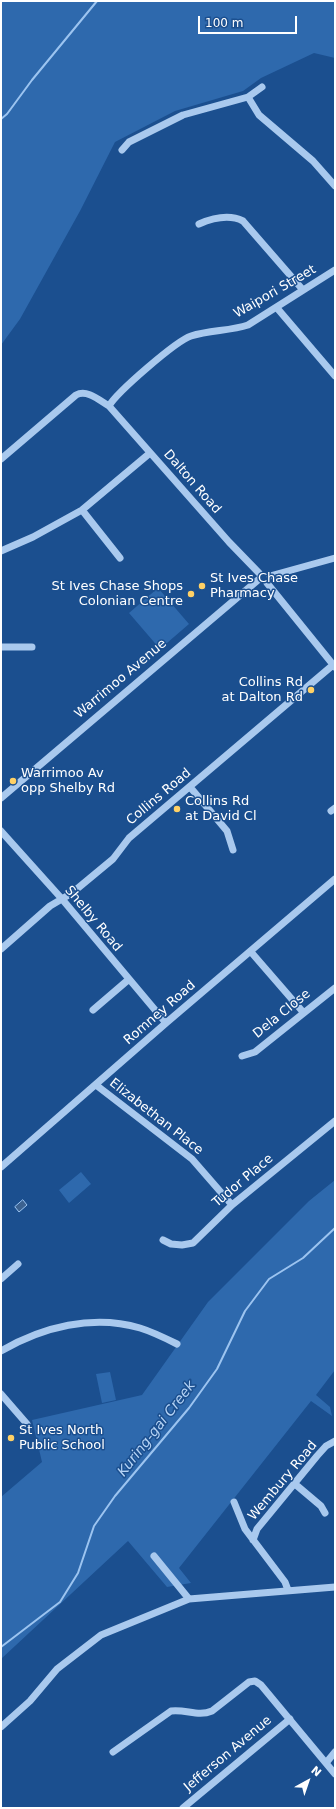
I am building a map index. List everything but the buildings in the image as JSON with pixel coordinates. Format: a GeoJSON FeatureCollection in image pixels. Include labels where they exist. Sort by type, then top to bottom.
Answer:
{"type":"FeatureCollection","features":[{"type":"Feature","properties":{"kind":"street"},"geometry":{"type":"LineString","coordinates":[[122,150],[129,142],[182,116],[248,97],[262,87]]}},
{"type":"Feature","properties":{"kind":"street"},"geometry":{"type":"LineString","coordinates":[[248,97],[259,115],[313,161],[335,186]]}},
{"type":"Feature","properties":{"kind":"street"},"geometry":{"type":"LineString","coordinates":[[199,224],[208,220],[229,217],[243,221],[303,290]]}},
{"type":"Feature","properties":{"kind":"street","name":"Waipori Street"},"geometry":{"type":"LineString","coordinates":[[109,406],[120,391],[166,353],[190,337],[237,328],[248,324],[277,308],[335,270]]}},
{"type":"Feature","properties":{"kind":"street"},"geometry":{"type":"LineString","coordinates":[[277,308],[335,376]]}},
{"type":"Feature","properties":{"kind":"street","name":"Dalton Road"},"geometry":{"type":"LineString","coordinates":[[1,459],[81,393],[87,393],[109,406],[258,577]]}},
{"type":"Feature","properties":{"kind":"street"},"geometry":{"type":"LineString","coordinates":[[1,551],[33,537],[82,510],[150,453]]}},
{"type":"Feature","properties":{"kind":"street"},"geometry":{"type":"LineString","coordinates":[[82,510],[120,558]]}},
{"type":"Feature","properties":{"kind":"street"},"geometry":{"type":"LineString","coordinates":[[334,666],[268,580],[266,572],[258,577],[262,584],[268,580],[335,558]]}},
{"type":"Feature","properties":{"kind":"street","name":"Warrimoo Avenue"},"geometry":{"type":"LineString","coordinates":[[1,798],[258,577]]}},
{"type":"Feature","properties":{"kind":"street"},"geometry":{"type":"LineString","coordinates":[[1,647],[32,647]]}},
{"type":"Feature","properties":{"kind":"street","name":"Collins Road"},"geometry":{"type":"LineString","coordinates":[[1,949],[50,906],[62,899],[113,859],[129,838],[334,666]]}},
{"type":"Feature","properties":{"kind":"street"},"geometry":{"type":"LineString","coordinates":[[190,787],[227,831],[233,850]]}},
{"type":"Feature","properties":{"kind":"street","name":"Shelby Road"},"geometry":{"type":"LineString","coordinates":[[1,831],[62,899],[128,980],[166,1023]]}},
{"type":"Feature","properties":{"kind":"street","name":"Romney Road"},"geometry":{"type":"LineString","coordinates":[[1,1167],[166,1023],[335,879]]}},
{"type":"Feature","properties":{"kind":"street"},"geometry":{"type":"LineString","coordinates":[[251,952],[303,1012]]}},
{"type":"Feature","properties":{"kind":"street"},"geometry":{"type":"LineString","coordinates":[[93,1010],[128,980]]}},
{"type":"Feature","properties":{"kind":"street","name":"Dela Close"},"geometry":{"type":"LineString","coordinates":[[242,1056],[255,1052],[291,1024],[303,1012],[335,988]]}},
{"type":"Feature","properties":{"kind":"street","name":"Elizabethan Place"},"geometry":{"type":"LineString","coordinates":[[96,1085],[192,1159],[232,1205]]}},
{"type":"Feature","properties":{"kind":"street","name":"Tudor Place"},"geometry":{"type":"LineString","coordinates":[[163,1240],[171,1244],[182,1245],[193,1243],[232,1205],[335,1121]]}},
{"type":"Feature","properties":{"kind":"street"},"geometry":{"type":"LineString","coordinates":[[1,1279],[18,1264]]}},
{"type":"Feature","properties":{"kind":"street"},"geometry":{"type":"LineString","coordinates":[[1,1351],[19,1340],[38,1333],[79,1324],[120,1324],[140,1328],[177,1344]]}},
{"type":"Feature","properties":{"kind":"street"},"geometry":{"type":"LineString","coordinates":[[1,1394],[27,1424]]}},
{"type":"Feature","properties":{"kind":"street","name":"Wembury Road"},"geometry":{"type":"LineString","coordinates":[[253,1540],[257,1529],[317,1456],[326,1446],[335,1441]]}},
{"type":"Feature","properties":{"kind":"street"},"geometry":{"type":"LineString","coordinates":[[295,1484],[321,1506],[325,1513]]}},
{"type":"Feature","properties":{"kind":"street"},"geometry":{"type":"LineString","coordinates":[[234,1502],[244,1529],[285,1582],[288,1590]]}},
{"type":"Feature","properties":{"kind":"street"},"geometry":{"type":"LineString","coordinates":[[154,1556],[189,1600]]}},
{"type":"Feature","properties":{"kind":"street"},"geometry":{"type":"LineString","coordinates":[[1,1727],[30,1701],[57,1669],[101,1635],[189,1600],[335,1587]]}},
{"type":"Feature","properties":{"kind":"street"},"geometry":{"type":"LineString","coordinates":[[113,1752],[171,1711],[179,1710],[205,1714],[212,1712],[248,1682],[256,1681],[290,1719],[335,1774]]}},
{"type":"Feature","properties":{"kind":"street","name":"Jefferson Avenue"},"geometry":{"type":"LineString","coordinates":[[183,1808],[290,1719]]}},
{"type":"Feature","properties":{"kind":"street"},"geometry":{"type":"LineString","coordinates":[[326,1763],[335,1752]]}},
{"type":"Feature","properties":{"kind":"shaded area"},"geometry":{"type":"Polygon","coordinates":[[[1,1],[335,1],[335,58],[314,53],[261,78],[243,91],[175,111],[115,142],[80,211],[20,319],[1,345],[1,1]]]}},
{"type":"Feature","properties":{"kind":"shaded area"},"geometry":{"type":"Polygon","coordinates":[[[158,588],[189,624],[160,649],[129,613],[158,588]]]}},
{"type":"Feature","properties":{"kind":"shaded area"},"geometry":{"type":"Polygon","coordinates":[[[81,1172],[91,1184],[69,1203],[59,1190],[81,1172]]]}},
{"type":"Feature","properties":{"kind":"shaded area"},"geometry":{"type":"Polygon","coordinates":[[[335,1180],[335,1370],[316,1395],[330,1407],[332,1416],[311,1401],[179,1568],[191,1583],[167,1587],[128,1541],[1,1659],[1,1497],[42,1462],[32,1420],[142,1395],[208,1302],[309,1201],[335,1180]]]}},
{"type":"Feature","properties":{"kind":"shaded area"},"geometry":{"type":"Polygon","coordinates":[[[23,1200],[27,1205],[19,1212],[15,1207],[23,1200]]]}},
{"type":"Feature","properties":{"kind":"shaded area"},"geometry":{"type":"Polygon","coordinates":[[[110,1372],[116,1400],[102,1403],[96,1374],[110,1372]]]}},
{"type":"Feature","properties":{"kind":"waterway"},"geometry":{"type":"LineString","coordinates":[[1,119],[7,114],[32,80],[97,1]]}},
{"type":"Feature","properties":{"kind":"waterway","name":"Kuring-gai Creek"},"geometry":{"type":"LineString","coordinates":[[1,1647],[60,1602],[78,1573],[94,1526],[115,1496],[189,1408],[217,1369],[245,1311],[269,1279],[303,1258],[335,1228]]}},
{"type":"Feature","properties":{"kind":"place","name":"St Ives Chase Pharmacy"},"geometry":{"type":"Point","coordinates":[202,586]}},
{"type":"Feature","properties":{"kind":"place","name":"St Ives Chase Shops Colonian Centre"},"geometry":{"type":"Point","coordinates":[191,594]}},
{"type":"Feature","properties":{"kind":"place","name":"Collins Rd at Dalton Rd"},"geometry":{"type":"Point","coordinates":[311,690]}},
{"type":"Feature","properties":{"kind":"place","name":"Warrimoo Av opp Shelby Rd"},"geometry":{"type":"Point","coordinates":[13,781]}},
{"type":"Feature","properties":{"kind":"place","name":"Collins Rd at David Cl"},"geometry":{"type":"Point","coordinates":[177,809]}},
{"type":"Feature","properties":{"kind":"place","name":"St Ives North Public School"},"geometry":{"type":"Point","coordinates":[11,1438]}}]}
